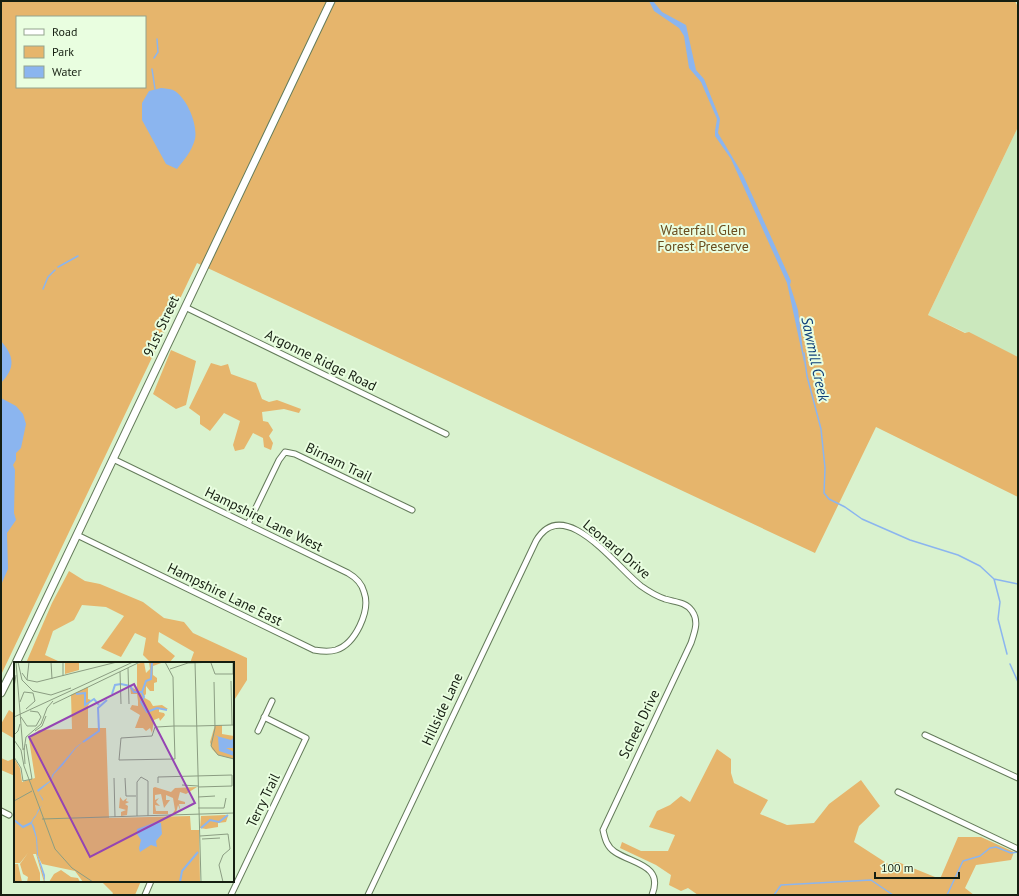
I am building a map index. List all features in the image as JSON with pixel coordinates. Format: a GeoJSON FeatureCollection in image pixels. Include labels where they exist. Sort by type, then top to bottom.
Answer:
{"type":"FeatureCollection","features":[{"type":"Feature","properties":{"kind":"main road","name":"91st Street"},"geometry":{"type":"LineString","coordinates":[[16,662],[331,1]]}},
{"type":"Feature","properties":{"kind":"main road","name":"91st Street"},"geometry":{"type":"LineString","coordinates":[[1,694],[14,666]]}},
{"type":"Feature","properties":{"kind":"street","name":"Argonne Ridge Road"},"geometry":{"type":"LineString","coordinates":[[185,307],[446,434]]}},
{"type":"Feature","properties":{"kind":"street","name":"Birnam Trail"},"geometry":{"type":"LineString","coordinates":[[248,524],[284,452],[295,454],[412,510]]}},
{"type":"Feature","properties":{"kind":"street","name":"Hampshire Lane West"},"geometry":{"type":"LineString","coordinates":[[113,459],[356,578],[364,592],[365,603],[365,610],[358,627]]}},
{"type":"Feature","properties":{"kind":"street","name":"Leonard Drive"},"geometry":{"type":"LineString","coordinates":[[540,535],[553,526],[564,525],[575,528],[607,554],[641,586],[664,598],[686,605],[696,619]]}},
{"type":"Feature","properties":{"kind":"street","name":"Hampshire Lane East"},"geometry":{"type":"LineString","coordinates":[[77,535],[314,650],[336,650],[350,640],[358,627]]}},
{"type":"Feature","properties":{"kind":"street","name":"Hillside Lane"},"geometry":{"type":"LineString","coordinates":[[368,895],[540,535]]}},
{"type":"Feature","properties":{"kind":"street","name":"Scheel Drive"},"geometry":{"type":"LineString","coordinates":[[652,895],[655,888],[655,878],[647,867],[614,851],[605,839],[603,830],[691,642],[696,630],[696,619]]}},
{"type":"Feature","properties":{"kind":"street"},"geometry":{"type":"LineString","coordinates":[[258,730],[272,701]]}},
{"type":"Feature","properties":{"kind":"street","name":"Terry Trail"},"geometry":{"type":"LineString","coordinates":[[231,895],[306,738],[264,717]]}},
{"type":"Feature","properties":{"kind":"street"},"geometry":{"type":"LineString","coordinates":[[925,735],[1018,778]]}},
{"type":"Feature","properties":{"kind":"street"},"geometry":{"type":"LineString","coordinates":[[898,792],[1016,849]]}},
{"type":"Feature","properties":{"kind":"street"},"geometry":{"type":"LineString","coordinates":[[1,811],[9,814]]}},
{"type":"Feature","properties":{"kind":"street"},"geometry":{"type":"LineString","coordinates":[[145,895],[151,882]]}},
{"type":"Feature","properties":{"kind":"shaded area"},"geometry":{"type":"Polygon","coordinates":[[[1018,127],[1018,357],[928,315],[1018,127]]]}},
{"type":"Feature","properties":{"kind":"green space","name":"Waterfall Glen Forest Preserve"},"geometry":{"type":"Polygon","coordinates":[[[1,1],[1015,1],[1018,7],[1018,127],[928,315],[965,333],[969,332],[1018,357],[1018,497],[876,427],[815,553],[197,263],[1,675],[1,1]]]}},
{"type":"Feature","properties":{"kind":"green space"},"geometry":{"type":"Polygon","coordinates":[[[171,350],[196,361],[186,405],[176,409],[153,394],[171,350]]]}},
{"type":"Feature","properties":{"kind":"green space"},"geometry":{"type":"Polygon","coordinates":[[[211,363],[221,366],[228,364],[231,374],[256,383],[262,399],[269,402],[277,400],[301,409],[299,413],[284,409],[262,412],[263,421],[268,422],[273,430],[269,436],[273,443],[271,450],[264,447],[263,438],[253,433],[244,449],[235,451],[233,445],[240,421],[224,413],[210,431],[200,424],[200,416],[189,408],[211,363]]]}},
{"type":"Feature","properties":{"kind":"green space"},"geometry":{"type":"Polygon","coordinates":[[[69,571],[85,581],[100,584],[143,602],[164,618],[184,622],[193,633],[247,658],[247,680],[234,700],[234,662],[190,662],[194,652],[159,632],[158,642],[175,656],[170,662],[150,662],[143,655],[146,638],[135,633],[121,657],[101,648],[124,616],[106,607],[82,605],[74,620],[53,631],[45,655],[58,661],[26,662],[52,603],[69,571]]]}},
{"type":"Feature","properties":{"kind":"green space"},"geometry":{"type":"Polygon","coordinates":[[[9,710],[14,713],[14,738],[1,731],[1,724],[9,710]]]}},
{"type":"Feature","properties":{"kind":"green space"},"geometry":{"type":"Polygon","coordinates":[[[717,749],[731,759],[731,773],[734,783],[768,800],[760,814],[787,825],[814,823],[829,804],[861,780],[880,806],[859,826],[854,842],[888,864],[898,862],[940,879],[958,837],[981,837],[1014,852],[1011,860],[976,865],[965,888],[974,895],[698,895],[688,888],[681,891],[669,885],[671,875],[656,865],[620,848],[622,842],[641,851],[668,851],[675,835],[649,827],[657,811],[670,805],[681,796],[690,802],[717,749]]]}},
{"type":"Feature","properties":{"kind":"green space"},"geometry":{"type":"Polygon","coordinates":[[[1,758],[8,761],[14,758],[14,776],[1,770],[1,758]]]}},
{"type":"Feature","properties":{"kind":"green space"},"geometry":{"type":"Polygon","coordinates":[[[102,882],[141,882],[135,895],[112,895],[113,893],[102,882]]]}},
{"type":"Feature","properties":{"kind":"water"},"geometry":{"type":"Polygon","coordinates":[[[649,1],[653,1],[662,12],[686,25],[696,70],[704,79],[720,119],[718,133],[743,175],[791,281],[790,285],[798,310],[805,367],[787,283],[731,159],[715,136],[717,119],[701,82],[689,68],[684,36],[679,28],[654,11],[649,1]]]}},
{"type":"Feature","properties":{"kind":"water"},"geometry":{"type":"Polygon","coordinates":[[[161,88],[173,90],[183,99],[187,105],[195,126],[194,143],[188,155],[177,169],[166,164],[142,120],[142,103],[149,91],[161,88]]]}},
{"type":"Feature","properties":{"kind":"water"},"geometry":{"type":"Polygon","coordinates":[[[1,341],[9,352],[12,362],[6,378],[1,383],[1,341]]]}},
{"type":"Feature","properties":{"kind":"water"},"geometry":{"type":"Polygon","coordinates":[[[1,398],[16,406],[23,414],[26,424],[21,448],[16,453],[16,460],[13,465],[15,470],[14,513],[16,520],[7,533],[8,569],[1,585],[1,398]]]}},
{"type":"Feature","properties":{"kind":"waterway"},"geometry":{"type":"LineString","coordinates":[[154,58],[158,52],[157,39]]}},
{"type":"Feature","properties":{"kind":"waterway"},"geometry":{"type":"LineString","coordinates":[[152,69],[155,89]]}},
{"type":"Feature","properties":{"kind":"waterway"},"geometry":{"type":"LineString","coordinates":[[58,267],[78,256]]}},
{"type":"Feature","properties":{"kind":"waterway"},"geometry":{"type":"LineString","coordinates":[[43,289],[48,277],[55,270]]}},
{"type":"Feature","properties":{"kind":"waterway","name":"Sawmill Creek"},"geometry":{"type":"LineString","coordinates":[[804,353],[807,376],[821,429],[825,468],[824,493],[829,499],[845,507],[862,519],[910,540],[958,555],[980,566],[994,579],[1018,584]]}},
{"type":"Feature","properties":{"kind":"waterway","name":"Sawmill Creek"},"geometry":{"type":"LineString","coordinates":[[994,579],[1000,602],[998,619],[1007,654]]}},
{"type":"Feature","properties":{"kind":"waterway","name":"Sawmill Creek"},"geometry":{"type":"LineString","coordinates":[[1010,664],[1018,682]]}},
{"type":"Feature","properties":{"kind":"waterway","name":"Sawmill Creek"},"geometry":{"type":"LineString","coordinates":[[947,895],[963,861],[980,856],[990,848],[996,847],[1011,853],[1018,852]]}},
{"type":"Feature","properties":{"kind":"waterway"},"geometry":{"type":"LineString","coordinates":[[774,895],[781,885],[871,880],[893,895]]}}]}
